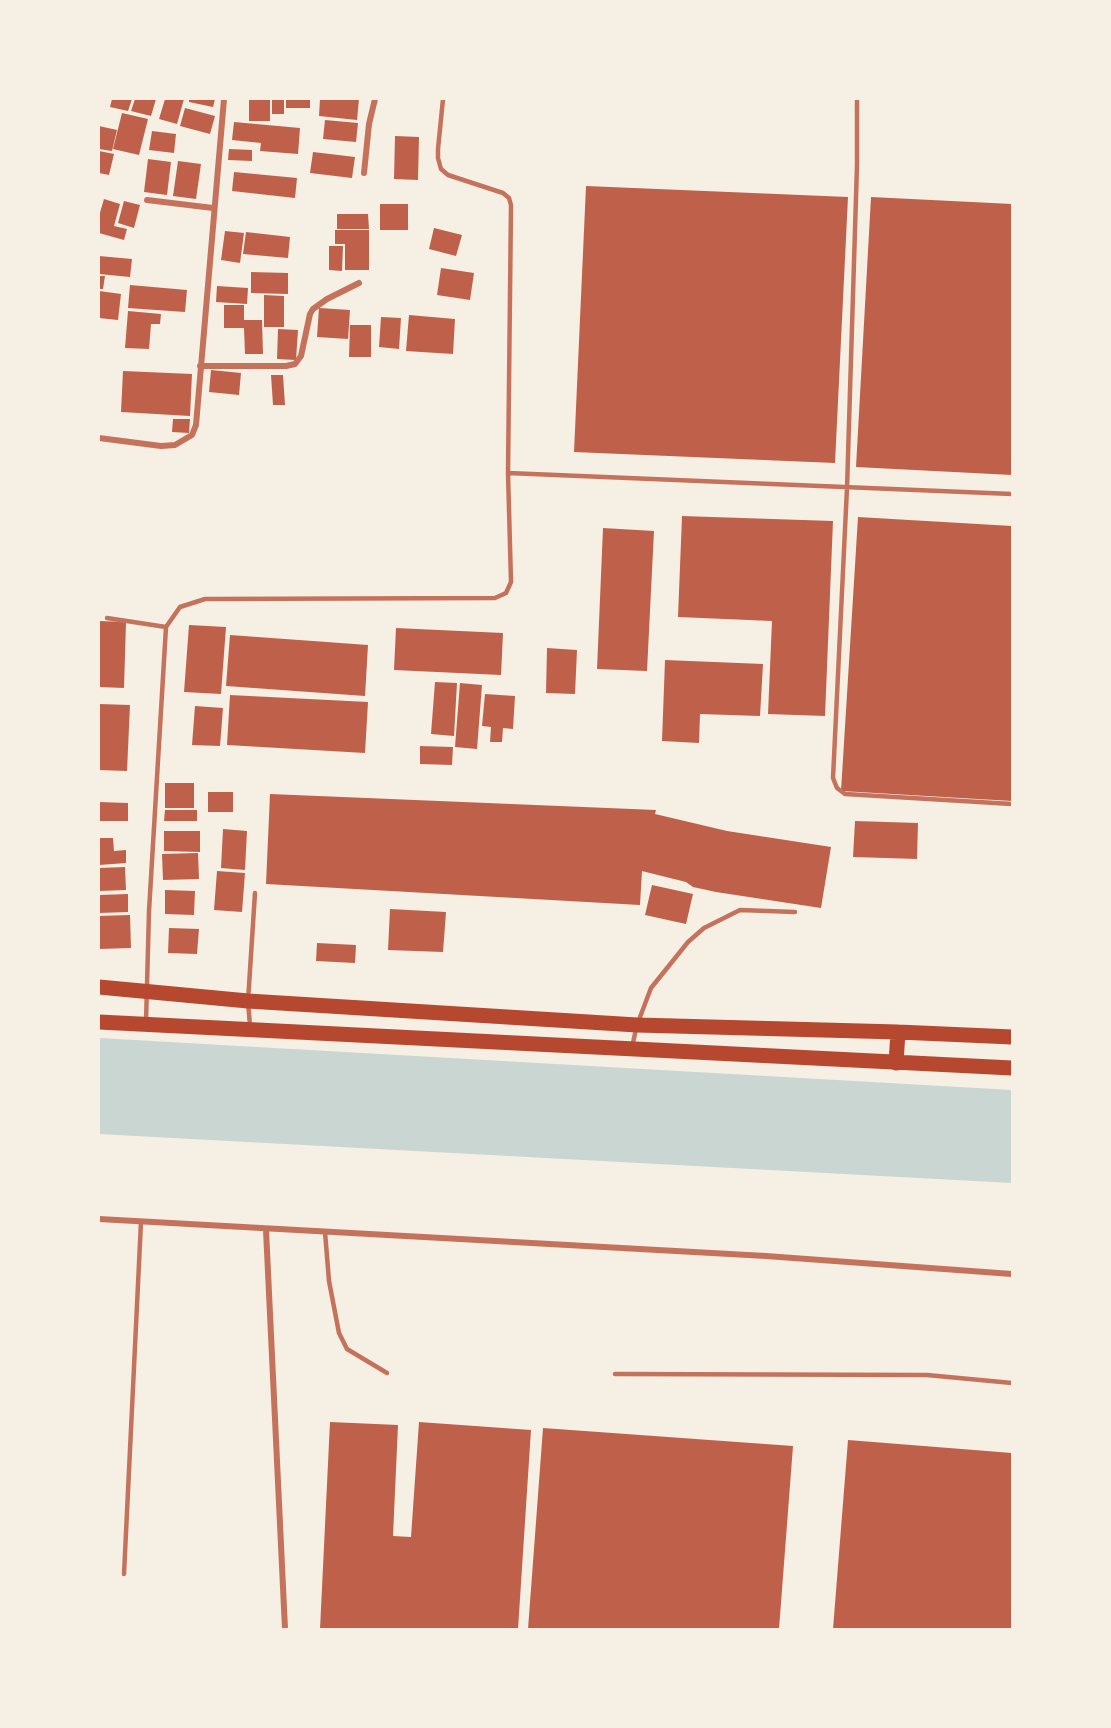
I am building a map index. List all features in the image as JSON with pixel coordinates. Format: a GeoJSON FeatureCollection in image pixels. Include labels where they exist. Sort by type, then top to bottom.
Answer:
{"type":"FeatureCollection","features":[{"type":"Feature","properties":{"kind":"main road"},"geometry":{"type":"LineString","coordinates":[[99,987],[248,1001],[637,1025],[1012,1037]]}},
{"type":"Feature","properties":{"kind":"main road"},"geometry":{"type":"LineString","coordinates":[[99,1022],[1012,1068]]}},
{"type":"Feature","properties":{"kind":"main road"},"geometry":{"type":"LineString","coordinates":[[896,1063],[897,1032]]}},
{"type":"Feature","properties":{"kind":"street"},"geometry":{"type":"LineString","coordinates":[[99,438],[161,446],[175,445],[192,435],[196,425],[224,99]]}},
{"type":"Feature","properties":{"kind":"street"},"geometry":{"type":"LineString","coordinates":[[364,173],[369,124],[375,99]]}},
{"type":"Feature","properties":{"kind":"street"},"geometry":{"type":"LineString","coordinates":[[147,200],[213,208]]}},
{"type":"Feature","properties":{"kind":"street"},"geometry":{"type":"LineString","coordinates":[[200,366],[286,366],[295,364],[301,356],[308,321],[313,309],[327,299],[359,283]]}},
{"type":"Feature","properties":{"kind":"street"},"geometry":{"type":"LineString","coordinates":[[99,1219],[266,1230],[754,1255],[1012,1274]]}},
{"type":"Feature","properties":{"kind":"street"},"geometry":{"type":"LineString","coordinates":[[266,1230],[285,1629]]}},
{"type":"Feature","properties":{"kind":"lane"},"geometry":{"type":"LineString","coordinates":[[145,1025],[149,911],[166,627],[180,607],[205,599],[495,598],[506,593],[511,582],[508,473],[511,205],[509,198],[503,193],[448,175],[441,169],[438,148],[443,99]]}},
{"type":"Feature","properties":{"kind":"lane"},"geometry":{"type":"LineString","coordinates":[[857,99],[847,488],[833,778],[837,788],[845,794],[1012,804]]}},
{"type":"Feature","properties":{"kind":"lane"},"geometry":{"type":"LineString","coordinates":[[508,473],[1012,494]]}},
{"type":"Feature","properties":{"kind":"lane"},"geometry":{"type":"LineString","coordinates":[[107,618],[166,627]]}},
{"type":"Feature","properties":{"kind":"lane"},"geometry":{"type":"LineString","coordinates":[[250,1029],[248,1001],[255,893]]}},
{"type":"Feature","properties":{"kind":"lane"},"geometry":{"type":"LineString","coordinates":[[631,1050],[637,1025],[651,988],[688,942],[704,928],[740,910],[795,912]]}},
{"type":"Feature","properties":{"kind":"lane"},"geometry":{"type":"LineString","coordinates":[[124,1574],[141,1222]]}},
{"type":"Feature","properties":{"kind":"lane"},"geometry":{"type":"LineString","coordinates":[[325,1232],[329,1281],[339,1333],[347,1349],[387,1373]]}},
{"type":"Feature","properties":{"kind":"lane"},"geometry":{"type":"LineString","coordinates":[[615,1374],[927,1375],[1012,1383]]}},
{"type":"Feature","properties":{"kind":"shaded area"},"geometry":{"type":"Polygon","coordinates":[[[99,1038],[1012,1090],[1012,1183],[99,1134],[99,1038]]]}},
{"type":"Feature","properties":{"kind":"building"},"geometry":{"type":"Polygon","coordinates":[[[112,99],[132,99],[128,111],[110,107],[112,99]]]}},
{"type":"Feature","properties":{"kind":"building"},"geometry":{"type":"Polygon","coordinates":[[[135,99],[156,99],[151,116],[131,111],[135,99]]]}},
{"type":"Feature","properties":{"kind":"building"},"geometry":{"type":"Polygon","coordinates":[[[165,99],[184,99],[177,124],[159,119],[165,99]]]}},
{"type":"Feature","properties":{"kind":"building"},"geometry":{"type":"Polygon","coordinates":[[[189,99],[215,99],[213,107],[189,102],[189,99]]]}},
{"type":"Feature","properties":{"kind":"building"},"geometry":{"type":"Polygon","coordinates":[[[249,99],[270,99],[270,121],[249,121],[249,99]]]}},
{"type":"Feature","properties":{"kind":"building"},"geometry":{"type":"Polygon","coordinates":[[[272,99],[284,99],[284,114],[272,114],[272,99]]]}},
{"type":"Feature","properties":{"kind":"building"},"geometry":{"type":"Polygon","coordinates":[[[286,99],[310,99],[310,108],[286,108],[286,99]]]}},
{"type":"Feature","properties":{"kind":"building"},"geometry":{"type":"Polygon","coordinates":[[[320,99],[359,99],[357,120],[319,116],[320,99]]]}},
{"type":"Feature","properties":{"kind":"building"},"geometry":{"type":"Polygon","coordinates":[[[185,108],[215,116],[210,134],[180,126],[185,108]]]}},
{"type":"Feature","properties":{"kind":"building"},"geometry":{"type":"Polygon","coordinates":[[[122,113],[148,119],[139,155],[113,149],[122,113]]]}},
{"type":"Feature","properties":{"kind":"building"},"geometry":{"type":"Polygon","coordinates":[[[325,120],[358,123],[356,142],[323,139],[325,120]]]}},
{"type":"Feature","properties":{"kind":"building"},"geometry":{"type":"Polygon","coordinates":[[[234,122],[300,128],[298,154],[260,151],[261,143],[232,140],[234,122]]]}},
{"type":"Feature","properties":{"kind":"building"},"geometry":{"type":"Polygon","coordinates":[[[99,126],[117,130],[112,151],[99,149],[99,126]]]}},
{"type":"Feature","properties":{"kind":"building"},"geometry":{"type":"Polygon","coordinates":[[[152,131],[176,134],[174,153],[149,150],[152,131]]]}},
{"type":"Feature","properties":{"kind":"building"},"geometry":{"type":"Polygon","coordinates":[[[395,136],[419,137],[418,180],[394,179],[395,136]]]}},
{"type":"Feature","properties":{"kind":"building"},"geometry":{"type":"Polygon","coordinates":[[[229,149],[252,150],[252,161],[228,160],[229,149]]]}},
{"type":"Feature","properties":{"kind":"building"},"geometry":{"type":"Polygon","coordinates":[[[99,151],[114,154],[109,175],[99,173],[99,151]]]}},
{"type":"Feature","properties":{"kind":"building"},"geometry":{"type":"Polygon","coordinates":[[[313,152],[355,157],[352,178],[310,173],[313,152]]]}},
{"type":"Feature","properties":{"kind":"building"},"geometry":{"type":"Polygon","coordinates":[[[148,159],[171,162],[167,195],[144,192],[148,159]]]}},
{"type":"Feature","properties":{"kind":"building"},"geometry":{"type":"Polygon","coordinates":[[[178,161],[201,164],[196,199],[173,196],[178,161]]]}},
{"type":"Feature","properties":{"kind":"building"},"geometry":{"type":"Polygon","coordinates":[[[234,172],[297,178],[295,198],[232,191],[234,172]]]}},
{"type":"Feature","properties":{"kind":"building"},"geometry":{"type":"Polygon","coordinates":[[[586,186],[848,197],[835,463],[574,452],[586,186]]]}},
{"type":"Feature","properties":{"kind":"building"},"geometry":{"type":"Polygon","coordinates":[[[871,197],[1012,204],[1012,475],[856,467],[871,197]]]}},
{"type":"Feature","properties":{"kind":"building"},"geometry":{"type":"Polygon","coordinates":[[[104,199],[120,204],[114,226],[127,229],[124,240],[99,233],[99,216],[104,199]]]}},
{"type":"Feature","properties":{"kind":"building"},"geometry":{"type":"Polygon","coordinates":[[[124,201],[140,205],[134,228],[118,223],[124,201]]]}},
{"type":"Feature","properties":{"kind":"building"},"geometry":{"type":"Polygon","coordinates":[[[380,204],[408,204],[408,230],[380,230],[380,204]]]}},
{"type":"Feature","properties":{"kind":"building"},"geometry":{"type":"Polygon","coordinates":[[[337,214],[368,214],[369,229],[337,229],[337,214]]]}},
{"type":"Feature","properties":{"kind":"building"},"geometry":{"type":"Polygon","coordinates":[[[434,228],[462,235],[456,256],[429,249],[434,228]]]}},
{"type":"Feature","properties":{"kind":"building"},"geometry":{"type":"Polygon","coordinates":[[[335,230],[369,230],[369,270],[345,270],[345,244],[335,244],[335,230]]]}},
{"type":"Feature","properties":{"kind":"building"},"geometry":{"type":"Polygon","coordinates":[[[225,231],[244,233],[240,263],[221,260],[225,231]]]}},
{"type":"Feature","properties":{"kind":"building"},"geometry":{"type":"Polygon","coordinates":[[[246,232],[290,237],[288,258],[243,254],[246,232]]]}},
{"type":"Feature","properties":{"kind":"building"},"geometry":{"type":"Polygon","coordinates":[[[329,246],[343,246],[342,271],[329,270],[329,246]]]}},
{"type":"Feature","properties":{"kind":"building"},"geometry":{"type":"Polygon","coordinates":[[[99,256],[132,259],[130,277],[99,274],[99,256]]]}},
{"type":"Feature","properties":{"kind":"building"},"geometry":{"type":"Polygon","coordinates":[[[441,268],[474,273],[470,300],[437,295],[441,268]]]}},
{"type":"Feature","properties":{"kind":"building"},"geometry":{"type":"Polygon","coordinates":[[[251,272],[288,273],[288,294],[251,293],[251,272]]]}},
{"type":"Feature","properties":{"kind":"building"},"geometry":{"type":"Polygon","coordinates":[[[99,276],[105,276],[103,289],[99,289],[99,276]]]}},
{"type":"Feature","properties":{"kind":"building"},"geometry":{"type":"Polygon","coordinates":[[[130,285],[187,290],[185,312],[128,308],[130,285]]]}},
{"type":"Feature","properties":{"kind":"building"},"geometry":{"type":"Polygon","coordinates":[[[217,286],[248,288],[247,304],[216,302],[217,286]]]}},
{"type":"Feature","properties":{"kind":"building"},"geometry":{"type":"Polygon","coordinates":[[[99,291],[121,294],[118,320],[99,318],[99,291]]]}},
{"type":"Feature","properties":{"kind":"building"},"geometry":{"type":"Polygon","coordinates":[[[264,295],[284,296],[284,327],[264,327],[264,295]]]}},
{"type":"Feature","properties":{"kind":"building"},"geometry":{"type":"Polygon","coordinates":[[[224,305],[244,305],[244,320],[262,320],[263,354],[245,354],[244,328],[224,328],[224,305]]]}},
{"type":"Feature","properties":{"kind":"building"},"geometry":{"type":"Polygon","coordinates":[[[319,308],[350,310],[348,339],[317,337],[319,308]]]}},
{"type":"Feature","properties":{"kind":"building"},"geometry":{"type":"Polygon","coordinates":[[[128,311],[161,314],[160,324],[151,324],[149,349],[125,348],[128,311]]]}},
{"type":"Feature","properties":{"kind":"building"},"geometry":{"type":"Polygon","coordinates":[[[409,315],[455,319],[453,354],[406,351],[409,315]]]}},
{"type":"Feature","properties":{"kind":"building"},"geometry":{"type":"Polygon","coordinates":[[[381,317],[401,318],[399,349],[379,347],[381,317]]]}},
{"type":"Feature","properties":{"kind":"building"},"geometry":{"type":"Polygon","coordinates":[[[350,325],[371,325],[371,357],[349,357],[350,325]]]}},
{"type":"Feature","properties":{"kind":"building"},"geometry":{"type":"Polygon","coordinates":[[[278,329],[298,330],[296,360],[277,359],[278,329]]]}},
{"type":"Feature","properties":{"kind":"building"},"geometry":{"type":"Polygon","coordinates":[[[211,370],[241,373],[239,395],[209,392],[211,370]]]}},
{"type":"Feature","properties":{"kind":"building"},"geometry":{"type":"Polygon","coordinates":[[[123,371],[192,374],[190,416],[121,412],[123,371]]]}},
{"type":"Feature","properties":{"kind":"building"},"geometry":{"type":"Polygon","coordinates":[[[271,375],[283,375],[285,405],[273,405],[271,375]]]}},
{"type":"Feature","properties":{"kind":"building"},"geometry":{"type":"Polygon","coordinates":[[[173,419],[190,419],[189,433],[172,432],[173,419]]]}},
{"type":"Feature","properties":{"kind":"building"},"geometry":{"type":"Polygon","coordinates":[[[682,516],[833,521],[825,716],[768,714],[772,621],[678,617],[682,516]]]}},
{"type":"Feature","properties":{"kind":"building"},"geometry":{"type":"Polygon","coordinates":[[[858,517],[1012,526],[1012,801],[841,791],[858,517]]]}},
{"type":"Feature","properties":{"kind":"building"},"geometry":{"type":"Polygon","coordinates":[[[603,528],[654,531],[647,671],[597,669],[603,528]]]}},
{"type":"Feature","properties":{"kind":"building"},"geometry":{"type":"Polygon","coordinates":[[[99,621],[126,622],[124,688],[99,687],[99,621]]]}},
{"type":"Feature","properties":{"kind":"building"},"geometry":{"type":"Polygon","coordinates":[[[189,625],[226,627],[221,694],[184,692],[189,625]]]}},
{"type":"Feature","properties":{"kind":"building"},"geometry":{"type":"Polygon","coordinates":[[[396,628],[503,633],[501,675],[394,670],[396,628]]]}},
{"type":"Feature","properties":{"kind":"building"},"geometry":{"type":"Polygon","coordinates":[[[230,635],[368,645],[365,696],[226,686],[230,635]]]}},
{"type":"Feature","properties":{"kind":"building"},"geometry":{"type":"Polygon","coordinates":[[[547,648],[577,650],[575,694],[546,693],[547,648]]]}},
{"type":"Feature","properties":{"kind":"building"},"geometry":{"type":"Polygon","coordinates":[[[665,660],[763,664],[760,716],[700,714],[699,743],[662,741],[665,660]]]}},
{"type":"Feature","properties":{"kind":"building"},"geometry":{"type":"Polygon","coordinates":[[[435,682],[457,683],[454,736],[431,734],[435,682]]]}},
{"type":"Feature","properties":{"kind":"building"},"geometry":{"type":"Polygon","coordinates":[[[460,683],[482,685],[477,749],[455,747],[460,683]]]}},
{"type":"Feature","properties":{"kind":"building"},"geometry":{"type":"Polygon","coordinates":[[[485,694],[515,696],[513,729],[503,728],[502,742],[490,742],[491,727],[482,726],[485,694]]]}},
{"type":"Feature","properties":{"kind":"building"},"geometry":{"type":"Polygon","coordinates":[[[230,695],[368,702],[365,753],[227,745],[230,695]]]}},
{"type":"Feature","properties":{"kind":"building"},"geometry":{"type":"Polygon","coordinates":[[[99,704],[130,705],[127,771],[99,770],[99,704]]]}},
{"type":"Feature","properties":{"kind":"building"},"geometry":{"type":"Polygon","coordinates":[[[195,706],[223,708],[220,746],[192,745],[195,706]]]}},
{"type":"Feature","properties":{"kind":"building"},"geometry":{"type":"Polygon","coordinates":[[[420,746],[453,747],[452,765],[420,764],[420,746]]]}},
{"type":"Feature","properties":{"kind":"building"},"geometry":{"type":"Polygon","coordinates":[[[165,783],[194,783],[194,808],[165,808],[165,783]]]}},
{"type":"Feature","properties":{"kind":"building"},"geometry":{"type":"Polygon","coordinates":[[[208,792],[233,792],[233,812],[208,812],[208,792]]]}},
{"type":"Feature","properties":{"kind":"building"},"geometry":{"type":"Polygon","coordinates":[[[270,794],[656,810],[655,814],[727,831],[831,847],[821,908],[716,892],[642,871],[640,905],[266,884],[270,794]]]}},
{"type":"Feature","properties":{"kind":"building"},"geometry":{"type":"Polygon","coordinates":[[[99,802],[128,803],[128,821],[99,821],[99,802]]]}},
{"type":"Feature","properties":{"kind":"building"},"geometry":{"type":"Polygon","coordinates":[[[165,810],[197,810],[197,821],[164,821],[165,810]]]}},
{"type":"Feature","properties":{"kind":"building"},"geometry":{"type":"Polygon","coordinates":[[[855,821],[918,823],[917,859],[853,857],[855,821]]]}},
{"type":"Feature","properties":{"kind":"building"},"geometry":{"type":"Polygon","coordinates":[[[223,829],[247,831],[245,870],[221,868],[223,829]]]}},
{"type":"Feature","properties":{"kind":"building"},"geometry":{"type":"Polygon","coordinates":[[[164,831],[200,831],[200,852],[164,851],[164,831]]]}},
{"type":"Feature","properties":{"kind":"building"},"geometry":{"type":"Polygon","coordinates":[[[99,838],[113,838],[114,851],[126,850],[126,863],[99,865],[99,838]]]}},
{"type":"Feature","properties":{"kind":"building"},"geometry":{"type":"Polygon","coordinates":[[[198,853],[199,879],[163,880],[162,854],[198,853]]]}},
{"type":"Feature","properties":{"kind":"building"},"geometry":{"type":"Polygon","coordinates":[[[125,867],[126,890],[99,891],[99,868],[125,867]]]}},
{"type":"Feature","properties":{"kind":"building"},"geometry":{"type":"Polygon","coordinates":[[[217,871],[245,873],[242,912],[214,910],[217,871]]]}},
{"type":"Feature","properties":{"kind":"building"},"geometry":{"type":"Polygon","coordinates":[[[652,885],[693,894],[686,924],[645,915],[652,885]]]}},
{"type":"Feature","properties":{"kind":"building"},"geometry":{"type":"Polygon","coordinates":[[[165,890],[195,891],[194,915],[165,914],[165,890]]]}},
{"type":"Feature","properties":{"kind":"building"},"geometry":{"type":"Polygon","coordinates":[[[128,894],[128,912],[99,913],[99,895],[128,894]]]}},
{"type":"Feature","properties":{"kind":"building"},"geometry":{"type":"Polygon","coordinates":[[[390,909],[446,912],[443,952],[388,950],[390,909]]]}},
{"type":"Feature","properties":{"kind":"building"},"geometry":{"type":"Polygon","coordinates":[[[130,915],[131,948],[99,949],[99,916],[130,915]]]}},
{"type":"Feature","properties":{"kind":"building"},"geometry":{"type":"Polygon","coordinates":[[[169,928],[199,929],[197,954],[168,953],[169,928]]]}},
{"type":"Feature","properties":{"kind":"building"},"geometry":{"type":"Polygon","coordinates":[[[317,943],[356,945],[355,963],[316,961],[317,943]]]}},
{"type":"Feature","properties":{"kind":"building"},"geometry":{"type":"Polygon","coordinates":[[[330,1422],[398,1425],[393,1536],[411,1537],[419,1422],[531,1430],[518,1629],[320,1629],[330,1422]]]}},
{"type":"Feature","properties":{"kind":"building"},"geometry":{"type":"Polygon","coordinates":[[[543,1428],[793,1446],[779,1629],[528,1629],[543,1428]]]}},
{"type":"Feature","properties":{"kind":"building"},"geometry":{"type":"Polygon","coordinates":[[[848,1440],[1012,1453],[1012,1629],[833,1629],[848,1440]]]}}]}
